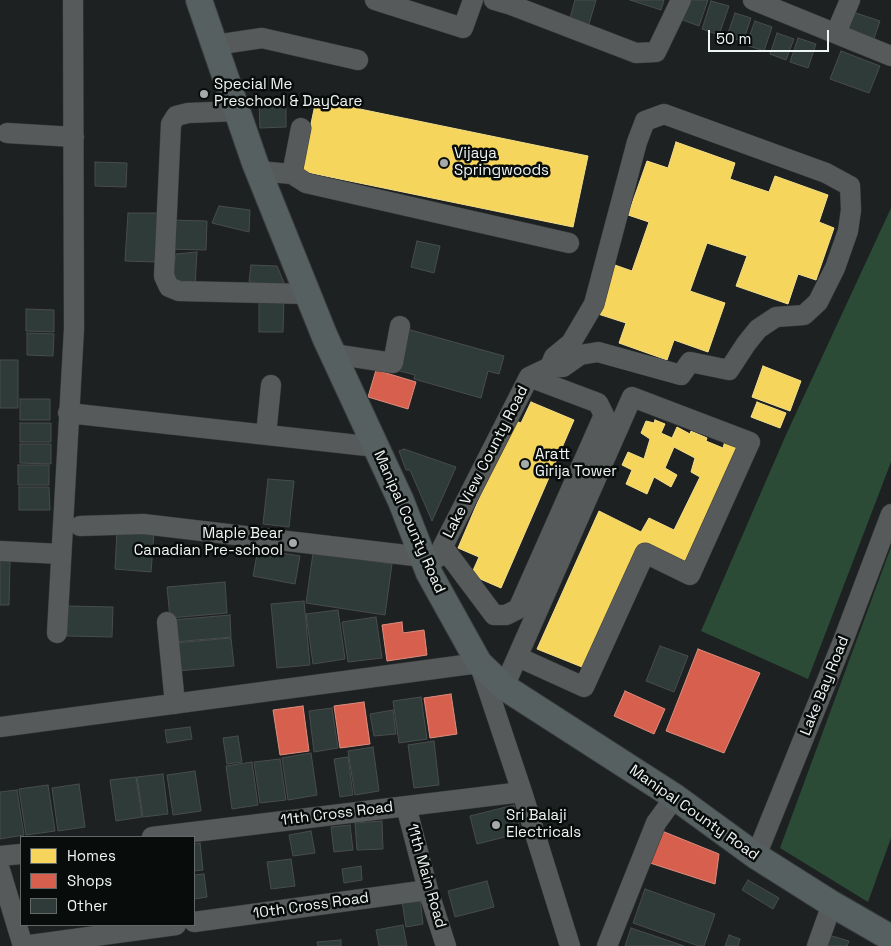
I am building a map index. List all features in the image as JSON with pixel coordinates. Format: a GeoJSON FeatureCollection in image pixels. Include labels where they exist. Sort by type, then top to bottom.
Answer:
{"type":"FeatureCollection","features":[{"type":"Feature","properties":{"kind":"main road","name":"Manipal County Road"},"geometry":{"type":"LineString","coordinates":[[199,0],[260,176],[333,354],[401,501],[432,559],[478,663],[504,687],[675,797],[756,856],[832,904],[891,938]]}},
{"type":"Feature","properties":{"kind":"street"},"geometry":{"type":"LineString","coordinates":[[57,633],[74,329],[73,0]]}},
{"type":"Feature","properties":{"kind":"street"},"geometry":{"type":"LineString","coordinates":[[375,0],[463,28],[473,0]]}},
{"type":"Feature","properties":{"kind":"street"},"geometry":{"type":"LineString","coordinates":[[494,0],[636,53],[656,52],[681,0]]}},
{"type":"Feature","properties":{"kind":"street"},"geometry":{"type":"LineString","coordinates":[[836,34],[850,0]]}},
{"type":"Feature","properties":{"kind":"street"},"geometry":{"type":"LineString","coordinates":[[761,2],[891,56]]}},
{"type":"Feature","properties":{"kind":"street"},"geometry":{"type":"LineString","coordinates":[[215,45],[262,38],[358,60]]}},
{"type":"Feature","properties":{"kind":"street"},"geometry":{"type":"LineString","coordinates":[[238,111],[188,113],[176,116],[171,124],[164,276],[169,287],[180,291],[308,294]]}},
{"type":"Feature","properties":{"kind":"street"},"geometry":{"type":"LineString","coordinates":[[529,377],[550,367],[563,367],[575,349],[594,304],[645,121],[664,114],[826,173],[850,186],[851,210],[848,231],[835,268],[818,302],[804,315],[776,317],[758,329],[729,370],[690,362],[681,375],[598,352],[575,349]]}},
{"type":"Feature","properties":{"kind":"street"},"geometry":{"type":"LineString","coordinates":[[260,176],[294,185],[299,179],[301,128]]}},
{"type":"Feature","properties":{"kind":"street"},"geometry":{"type":"LineString","coordinates":[[7,132],[74,137]]}},
{"type":"Feature","properties":{"kind":"street"},"geometry":{"type":"LineString","coordinates":[[299,179],[569,243]]}},
{"type":"Feature","properties":{"kind":"street"},"geometry":{"type":"LineString","coordinates":[[333,354],[393,363],[400,326]]}},
{"type":"Feature","properties":{"kind":"street"},"geometry":{"type":"LineString","coordinates":[[80,526],[144,524],[432,559],[494,615],[506,616],[518,609],[604,415],[598,403],[529,377]]}},
{"type":"Feature","properties":{"kind":"street","name":"Lake View County Road"},"geometry":{"type":"LineString","coordinates":[[432,559],[529,377]]}},
{"type":"Feature","properties":{"kind":"street"},"geometry":{"type":"LineString","coordinates":[[266,435],[271,385]]}},
{"type":"Feature","properties":{"kind":"street"},"geometry":{"type":"LineString","coordinates":[[504,687],[632,397],[750,442],[690,575],[645,553],[584,688],[518,657]]}},
{"type":"Feature","properties":{"kind":"street"},"geometry":{"type":"LineString","coordinates":[[68,413],[376,447]]}},
{"type":"Feature","properties":{"kind":"street","name":"Lake Bay Road"},"geometry":{"type":"LineString","coordinates":[[756,856],[843,641],[891,514]]}},
{"type":"Feature","properties":{"kind":"street"},"geometry":{"type":"LineString","coordinates":[[0,551],[61,554]]}},
{"type":"Feature","properties":{"kind":"street"},"geometry":{"type":"LineString","coordinates":[[167,622],[176,704]]}},
{"type":"Feature","properties":{"kind":"street"},"geometry":{"type":"LineString","coordinates":[[0,727],[478,663],[522,792],[570,946]]}},
{"type":"Feature","properties":{"kind":"street","name":"11th Cross Road"},"geometry":{"type":"LineString","coordinates":[[160,836],[522,792]]}},
{"type":"Feature","properties":{"kind":"street"},"geometry":{"type":"LineString","coordinates":[[607,946],[656,823],[675,797]]}},
{"type":"Feature","properties":{"kind":"street","name":"11th Main Road"},"geometry":{"type":"LineString","coordinates":[[406,806],[428,890],[446,946]]}},
{"type":"Feature","properties":{"kind":"street"},"geometry":{"type":"LineString","coordinates":[[0,856],[20,854]]}},
{"type":"Feature","properties":{"kind":"street"},"geometry":{"type":"LineString","coordinates":[[0,870],[23,946],[169,926]]}},
{"type":"Feature","properties":{"kind":"street","name":"10th Cross Road"},"geometry":{"type":"LineString","coordinates":[[195,922],[428,890]]}},
{"type":"Feature","properties":{"kind":"street"},"geometry":{"type":"LineString","coordinates":[[817,946],[832,904]]}},
{"type":"Feature","properties":{"kind":"green space"},"geometry":{"type":"Polygon","coordinates":[[[891,208],[891,462],[808,679],[701,631],[785,437],[891,208]]]}},
{"type":"Feature","properties":{"kind":"green space"},"geometry":{"type":"Polygon","coordinates":[[[891,547],[891,838],[868,902],[780,848],[891,547]]]}},
{"type":"Feature","properties":{"kind":"building: Homes","name":"Vijaya Springwoods"},"geometry":{"type":"Polygon","coordinates":[[[316,100],[588,156],[573,227],[301,171],[316,100]]]}},
{"type":"Feature","properties":{"kind":"building: Homes"},"geometry":{"type":"Polygon","coordinates":[[[676,142],[735,163],[730,179],[769,192],[775,176],[828,195],[819,222],[834,228],[816,280],[798,274],[788,304],[736,286],[747,256],[707,243],[690,291],[725,303],[708,352],[674,340],[667,360],[619,343],[626,323],[595,313],[612,264],[632,271],[649,222],[628,215],[647,161],[668,168],[676,142]]]}},
{"type":"Feature","properties":{"kind":"building: Homes"},"geometry":{"type":"Polygon","coordinates":[[[763,366],[801,381],[790,411],[752,397],[763,366]]]}},
{"type":"Feature","properties":{"kind":"building: Homes","name":"Aratt Girija Tower"},"geometry":{"type":"Polygon","coordinates":[[[531,402],[574,420],[501,588],[471,575],[479,557],[458,548],[513,420],[521,423],[531,402]]]}},
{"type":"Feature","properties":{"kind":"building: Homes"},"geometry":{"type":"Polygon","coordinates":[[[757,402],[786,413],[780,428],[751,417],[757,402]]]}},
{"type":"Feature","properties":{"kind":"building: Homes"},"geometry":{"type":"Polygon","coordinates":[[[655,420],[665,424],[661,433],[672,438],[677,427],[690,434],[691,431],[707,438],[706,441],[723,448],[725,441],[737,447],[687,562],[644,543],[587,669],[537,649],[599,511],[641,532],[649,518],[674,530],[700,477],[691,472],[695,458],[674,447],[665,468],[677,475],[671,487],[654,477],[647,494],[626,484],[632,470],[622,465],[628,452],[644,459],[650,439],[641,433],[646,421],[654,423],[655,420]]]}},
{"type":"Feature","properties":{"kind":"building: Shops"},"geometry":{"type":"Polygon","coordinates":[[[376,370],[416,382],[408,409],[368,397],[376,370]]]}},
{"type":"Feature","properties":{"kind":"building: Shops"},"geometry":{"type":"Polygon","coordinates":[[[402,622],[403,633],[424,630],[427,655],[387,661],[382,625],[402,622]]]}},
{"type":"Feature","properties":{"kind":"building: Shops"},"geometry":{"type":"Polygon","coordinates":[[[698,649],[760,673],[724,753],[666,731],[698,649]]]}},
{"type":"Feature","properties":{"kind":"building: Shops"},"geometry":{"type":"Polygon","coordinates":[[[625,691],[665,709],[654,734],[614,716],[625,691]]]}},
{"type":"Feature","properties":{"kind":"building: Shops"},"geometry":{"type":"Polygon","coordinates":[[[451,694],[457,734],[430,738],[424,698],[451,694]]]}},
{"type":"Feature","properties":{"kind":"building: Shops"},"geometry":{"type":"Polygon","coordinates":[[[364,702],[370,744],[340,748],[334,706],[364,702]]]}},
{"type":"Feature","properties":{"kind":"building: Shops"},"geometry":{"type":"Polygon","coordinates":[[[303,706],[309,751],[280,755],[273,710],[303,706]]]}},
{"type":"Feature","properties":{"kind":"building: Shops"},"geometry":{"type":"Polygon","coordinates":[[[662,831],[719,854],[715,884],[650,863],[662,831]]]}},
{"type":"Feature","properties":{"kind":"building: Other"},"geometry":{"type":"Polygon","coordinates":[[[575,0],[596,0],[589,24],[570,18],[575,0]]]}},
{"type":"Feature","properties":{"kind":"building: Other"},"geometry":{"type":"Polygon","coordinates":[[[630,0],[664,0],[661,10],[630,0]]]}},
{"type":"Feature","properties":{"kind":"building: Other"},"geometry":{"type":"Polygon","coordinates":[[[686,0],[708,0],[699,26],[680,19],[686,0]]]}},
{"type":"Feature","properties":{"kind":"building: Other"},"geometry":{"type":"Polygon","coordinates":[[[711,1],[729,6],[719,35],[702,29],[711,1]]]}},
{"type":"Feature","properties":{"kind":"building: Other"},"geometry":{"type":"Polygon","coordinates":[[[853,12],[880,21],[873,41],[846,32],[853,12]]]}},
{"type":"Feature","properties":{"kind":"building: Other"},"geometry":{"type":"Polygon","coordinates":[[[735,13],[751,18],[743,42],[727,36],[735,13]]]}},
{"type":"Feature","properties":{"kind":"building: Other"},"geometry":{"type":"Polygon","coordinates":[[[755,21],[772,27],[764,51],[746,45],[755,21]]]}},
{"type":"Feature","properties":{"kind":"building: Other"},"geometry":{"type":"Polygon","coordinates":[[[777,33],[794,39],[786,60],[770,54],[777,33]]]}},
{"type":"Feature","properties":{"kind":"building: Other"},"geometry":{"type":"Polygon","coordinates":[[[798,38],[816,44],[808,68],[790,62],[798,38]]]}},
{"type":"Feature","properties":{"kind":"building: Other"},"geometry":{"type":"Polygon","coordinates":[[[841,51],[880,66],[869,93],[830,79],[841,51]]]}},
{"type":"Feature","properties":{"kind":"building: Other"},"geometry":{"type":"Polygon","coordinates":[[[286,102],[286,127],[260,128],[259,103],[286,102]]]}},
{"type":"Feature","properties":{"kind":"building: Other"},"geometry":{"type":"Polygon","coordinates":[[[95,162],[127,163],[126,187],[95,186],[95,162]]]}},
{"type":"Feature","properties":{"kind":"building: Other"},"geometry":{"type":"Polygon","coordinates":[[[219,206],[250,210],[249,232],[212,223],[219,206]]]}},
{"type":"Feature","properties":{"kind":"building: Other"},"geometry":{"type":"Polygon","coordinates":[[[128,213],[158,213],[156,262],[125,261],[128,213]]]}},
{"type":"Feature","properties":{"kind":"building: Other"},"geometry":{"type":"Polygon","coordinates":[[[168,220],[207,221],[206,250],[167,249],[168,220]]]}},
{"type":"Feature","properties":{"kind":"building: Other"},"geometry":{"type":"Polygon","coordinates":[[[417,241],[440,246],[434,273],[411,267],[417,241]]]}},
{"type":"Feature","properties":{"kind":"building: Other"},"geometry":{"type":"Polygon","coordinates":[[[197,252],[195,286],[171,283],[176,254],[197,252]]]}},
{"type":"Feature","properties":{"kind":"building: Other"},"geometry":{"type":"Polygon","coordinates":[[[251,265],[277,266],[285,285],[249,282],[251,265]]]}},
{"type":"Feature","properties":{"kind":"building: Other"},"geometry":{"type":"Polygon","coordinates":[[[259,297],[284,298],[283,332],[259,332],[259,297]]]}},
{"type":"Feature","properties":{"kind":"building: Other"},"geometry":{"type":"Polygon","coordinates":[[[26,309],[54,310],[54,332],[26,331],[26,309]]]}},
{"type":"Feature","properties":{"kind":"building: Other"},"geometry":{"type":"Polygon","coordinates":[[[407,329],[504,356],[499,374],[488,371],[481,398],[414,379],[415,375],[396,370],[407,329]]]}},
{"type":"Feature","properties":{"kind":"building: Other"},"geometry":{"type":"Polygon","coordinates":[[[27,333],[54,334],[53,356],[27,355],[27,333]]]}},
{"type":"Feature","properties":{"kind":"building: Other"},"geometry":{"type":"Polygon","coordinates":[[[0,360],[18,360],[18,408],[0,408],[0,360]]]}},
{"type":"Feature","properties":{"kind":"building: Other"},"geometry":{"type":"Polygon","coordinates":[[[20,399],[50,399],[50,420],[20,420],[20,399]]]}},
{"type":"Feature","properties":{"kind":"building: Other"},"geometry":{"type":"Polygon","coordinates":[[[20,423],[51,423],[51,442],[20,442],[20,423]]]}},
{"type":"Feature","properties":{"kind":"building: Other"},"geometry":{"type":"Polygon","coordinates":[[[20,444],[51,444],[51,464],[20,463],[20,444]]]}},
{"type":"Feature","properties":{"kind":"building: Other"},"geometry":{"type":"Polygon","coordinates":[[[404,449],[456,467],[432,521],[410,470],[406,470],[399,451],[404,449]]]}},
{"type":"Feature","properties":{"kind":"building: Other"},"geometry":{"type":"Polygon","coordinates":[[[18,465],[49,465],[49,485],[18,485],[18,465]]]}},
{"type":"Feature","properties":{"kind":"building: Other"},"geometry":{"type":"Polygon","coordinates":[[[268,479],[294,481],[289,527],[263,524],[268,479]]]}},
{"type":"Feature","properties":{"kind":"building: Other"},"geometry":{"type":"Polygon","coordinates":[[[19,487],[49,487],[50,510],[19,510],[19,487]]]}},
{"type":"Feature","properties":{"kind":"building: Other"},"geometry":{"type":"Polygon","coordinates":[[[117,530],[154,533],[151,572],[115,569],[117,530]]]}},
{"type":"Feature","properties":{"kind":"building: Other"},"geometry":{"type":"Polygon","coordinates":[[[258,549],[300,556],[295,584],[253,576],[258,549]]]}},
{"type":"Feature","properties":{"kind":"building: Other"},"geometry":{"type":"Polygon","coordinates":[[[313,553],[392,564],[385,615],[306,603],[313,553]]]}},
{"type":"Feature","properties":{"kind":"building: Other"},"geometry":{"type":"Polygon","coordinates":[[[0,560],[10,560],[9,605],[0,605],[0,560]]]}},
{"type":"Feature","properties":{"kind":"building: Other"},"geometry":{"type":"Polygon","coordinates":[[[225,582],[227,613],[170,618],[167,587],[225,582]]]}},
{"type":"Feature","properties":{"kind":"building: Other"},"geometry":{"type":"Polygon","coordinates":[[[304,601],[310,665],[277,668],[271,604],[304,601]]]}},
{"type":"Feature","properties":{"kind":"building: Other"},"geometry":{"type":"Polygon","coordinates":[[[68,606],[113,607],[112,637],[67,636],[68,606]]]}},
{"type":"Feature","properties":{"kind":"building: Other"},"geometry":{"type":"Polygon","coordinates":[[[338,610],[345,659],[313,664],[306,614],[338,610]]]}},
{"type":"Feature","properties":{"kind":"building: Other"},"geometry":{"type":"Polygon","coordinates":[[[230,615],[231,637],[174,642],[172,620],[230,615]]]}},
{"type":"Feature","properties":{"kind":"building: Other"},"geometry":{"type":"Polygon","coordinates":[[[376,617],[382,658],[348,662],[342,622],[376,617]]]}},
{"type":"Feature","properties":{"kind":"building: Other"},"geometry":{"type":"Polygon","coordinates":[[[231,638],[234,666],[177,671],[175,643],[231,638]]]}},
{"type":"Feature","properties":{"kind":"building: Other"},"geometry":{"type":"Polygon","coordinates":[[[660,646],[688,656],[674,692],[646,681],[660,646]]]}},
{"type":"Feature","properties":{"kind":"building: Other"},"geometry":{"type":"Polygon","coordinates":[[[421,697],[427,739],[399,743],[393,701],[421,697]]]}},
{"type":"Feature","properties":{"kind":"building: Other"},"geometry":{"type":"Polygon","coordinates":[[[332,708],[338,748],[314,752],[309,711],[332,708]]]}},
{"type":"Feature","properties":{"kind":"building: Other"},"geometry":{"type":"Polygon","coordinates":[[[393,710],[396,734],[374,736],[370,714],[393,710]]]}},
{"type":"Feature","properties":{"kind":"building: Other"},"geometry":{"type":"Polygon","coordinates":[[[190,727],[192,739],[167,743],[165,730],[190,727]]]}},
{"type":"Feature","properties":{"kind":"building: Other"},"geometry":{"type":"Polygon","coordinates":[[[238,736],[242,762],[227,764],[223,738],[238,736]]]}},
{"type":"Feature","properties":{"kind":"building: Other"},"geometry":{"type":"Polygon","coordinates":[[[434,741],[439,785],[414,788],[408,745],[434,741]]]}},
{"type":"Feature","properties":{"kind":"building: Other"},"geometry":{"type":"Polygon","coordinates":[[[373,747],[379,791],[355,795],[348,751],[373,747]]]}},
{"type":"Feature","properties":{"kind":"building: Other"},"geometry":{"type":"Polygon","coordinates":[[[311,753],[317,795],[288,800],[282,758],[311,753]]]}},
{"type":"Feature","properties":{"kind":"building: Other"},"geometry":{"type":"Polygon","coordinates":[[[348,757],[353,795],[340,797],[334,759],[348,757]]]}},
{"type":"Feature","properties":{"kind":"building: Other"},"geometry":{"type":"Polygon","coordinates":[[[280,759],[286,800],[260,803],[254,762],[280,759]]]}},
{"type":"Feature","properties":{"kind":"building: Other"},"geometry":{"type":"Polygon","coordinates":[[[252,762],[258,805],[232,809],[226,766],[252,762]]]}},
{"type":"Feature","properties":{"kind":"building: Other"},"geometry":{"type":"Polygon","coordinates":[[[195,771],[201,811],[173,815],[167,775],[195,771]]]}},
{"type":"Feature","properties":{"kind":"building: Other"},"geometry":{"type":"Polygon","coordinates":[[[163,774],[168,814],[143,817],[137,777],[163,774]]]}},
{"type":"Feature","properties":{"kind":"building: Other"},"geometry":{"type":"Polygon","coordinates":[[[136,777],[142,817],[116,821],[110,780],[136,777]]]}},
{"type":"Feature","properties":{"kind":"building: Other"},"geometry":{"type":"Polygon","coordinates":[[[79,784],[85,827],[58,831],[52,788],[79,784]]]}},
{"type":"Feature","properties":{"kind":"building: Other"},"geometry":{"type":"Polygon","coordinates":[[[48,785],[55,831],[26,835],[19,789],[48,785]]]}},
{"type":"Feature","properties":{"kind":"building: Other"},"geometry":{"type":"Polygon","coordinates":[[[17,790],[24,835],[0,839],[0,792],[17,790]]]}},
{"type":"Feature","properties":{"kind":"building: Other","name":"Sri Balaji Electricals"},"geometry":{"type":"Polygon","coordinates":[[[514,805],[521,833],[477,844],[470,816],[514,805]]]}},
{"type":"Feature","properties":{"kind":"building: Other"},"geometry":{"type":"Polygon","coordinates":[[[382,821],[383,849],[357,850],[355,823],[382,821]]]}},
{"type":"Feature","properties":{"kind":"building: Other"},"geometry":{"type":"Polygon","coordinates":[[[350,825],[353,850],[334,852],[331,827],[350,825]]]}},
{"type":"Feature","properties":{"kind":"building: Other"},"geometry":{"type":"Polygon","coordinates":[[[311,831],[315,853],[293,856],[289,835],[311,831]]]}},
{"type":"Feature","properties":{"kind":"building: Other"},"geometry":{"type":"Polygon","coordinates":[[[200,843],[203,870],[195,871],[195,844],[200,843]]]}},
{"type":"Feature","properties":{"kind":"building: Other"},"geometry":{"type":"Polygon","coordinates":[[[291,859],[295,886],[271,889],[267,862],[291,859]]]}},
{"type":"Feature","properties":{"kind":"building: Other"},"geometry":{"type":"Polygon","coordinates":[[[361,866],[362,880],[344,883],[342,869],[361,866]]]}},
{"type":"Feature","properties":{"kind":"building: Other"},"geometry":{"type":"Polygon","coordinates":[[[204,874],[207,897],[195,899],[195,875],[204,874]]]}},
{"type":"Feature","properties":{"kind":"building: Other"},"geometry":{"type":"Polygon","coordinates":[[[748,880],[779,898],[773,909],[742,890],[748,880]]]}},
{"type":"Feature","properties":{"kind":"building: Other"},"geometry":{"type":"Polygon","coordinates":[[[487,881],[494,907],[455,917],[448,891],[487,881]]]}},
{"type":"Feature","properties":{"kind":"building: Other"},"geometry":{"type":"Polygon","coordinates":[[[645,889],[715,914],[704,946],[699,946],[633,923],[645,889]]]}},
{"type":"Feature","properties":{"kind":"building: Other"},"geometry":{"type":"Polygon","coordinates":[[[420,898],[423,924],[406,927],[402,901],[420,898]]]}},
{"type":"Feature","properties":{"kind":"building: Other"},"geometry":{"type":"Polygon","coordinates":[[[403,925],[407,946],[379,946],[376,930],[403,925]]]}},
{"type":"Feature","properties":{"kind":"building: Other"},"geometry":{"type":"Polygon","coordinates":[[[631,928],[684,946],[625,946],[631,928]]]}},
{"type":"Feature","properties":{"kind":"building: Other"},"geometry":{"type":"Polygon","coordinates":[[[825,934],[849,941],[847,946],[821,946],[825,934]]]}},
{"type":"Feature","properties":{"kind":"building: Other"},"geometry":{"type":"Polygon","coordinates":[[[729,935],[740,939],[738,946],[725,946],[729,935]]]}},
{"type":"Feature","properties":{"kind":"building: Other"},"geometry":{"type":"Polygon","coordinates":[[[341,940],[341,946],[318,946],[317,942],[341,940]]]}},
{"type":"Feature","properties":{"kind":"place","name":"Special Me Preschool & DayCare"},"geometry":{"type":"Point","coordinates":[204,94]}},
{"type":"Feature","properties":{"kind":"place","name":"Vijaya Springwoods"},"geometry":{"type":"Point","coordinates":[444,163]}},
{"type":"Feature","properties":{"kind":"place","name":"Aratt Girija Tower"},"geometry":{"type":"Point","coordinates":[525,464]}},
{"type":"Feature","properties":{"kind":"place","name":"Maple Bear Canadian Pre-school"},"geometry":{"type":"Point","coordinates":[293,543]}},
{"type":"Feature","properties":{"kind":"place","name":"Sri Balaji Electricals"},"geometry":{"type":"Point","coordinates":[496,825]}}]}
